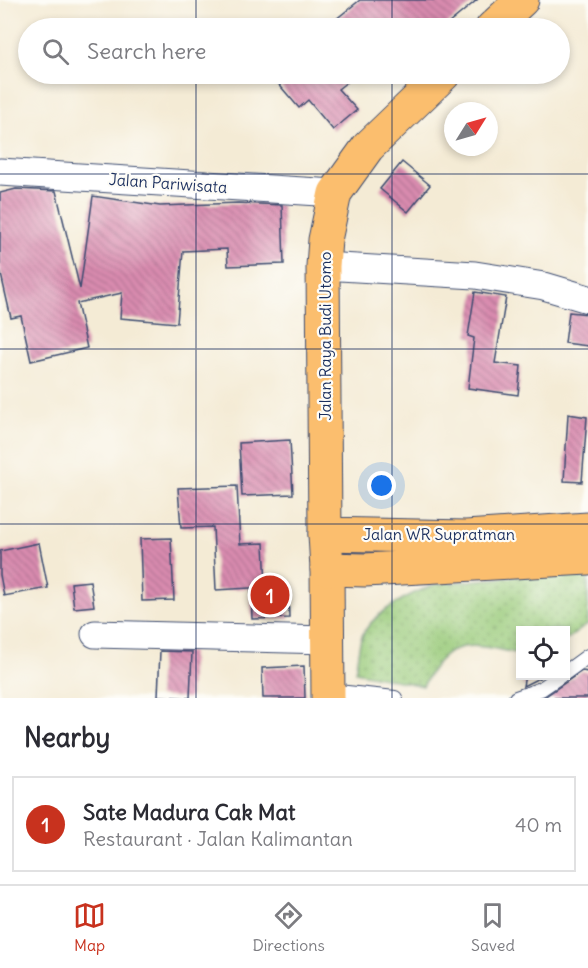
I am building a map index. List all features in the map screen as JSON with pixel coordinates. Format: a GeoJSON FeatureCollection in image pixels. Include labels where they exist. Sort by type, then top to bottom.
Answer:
{"type":"FeatureCollection","features":[{"type":"Feature","properties":{"kind":"main road"},"geometry":{"type":"LineString","coordinates":[[503,18],[522,0]]}},
{"type":"Feature","properties":{"kind":"main road","name":"Jalan Raya Budi Utomo"},"geometry":{"type":"LineString","coordinates":[[328,694],[323,266],[325,240],[335,193],[368,147],[434,84]]}},
{"type":"Feature","properties":{"kind":"main road","name":"Jalan WR Supratman"},"geometry":{"type":"LineString","coordinates":[[325,534],[466,537],[588,529]]}},
{"type":"Feature","properties":{"kind":"main road","name":"Jalan WR Supratman"},"geometry":{"type":"LineString","coordinates":[[327,569],[365,570],[588,558]]}},
{"type":"Feature","properties":{"kind":"street","name":"Jalan Pariwisata"},"geometry":{"type":"LineString","coordinates":[[0,172],[335,193]]}},
{"type":"Feature","properties":{"kind":"street"},"geometry":{"type":"LineString","coordinates":[[323,266],[476,275],[544,286],[588,299]]}},
{"type":"Feature","properties":{"kind":"street"},"geometry":{"type":"LineString","coordinates":[[95,634],[328,640]]}},
{"type":"Feature","properties":{"kind":"lane"},"geometry":{"type":"LineString","coordinates":[[570,669],[588,656]]}},
{"type":"Feature","properties":{"kind":"lane"},"geometry":{"type":"LineString","coordinates":[[516,698],[541,689],[553,680]]}},
{"type":"Feature","properties":{"kind":"lane"},"geometry":{"type":"LineString","coordinates":[[328,694],[395,698]]}},
{"type":"Feature","properties":{"kind":"green space"},"geometry":{"type":"Polygon","coordinates":[[[584,570],[588,577],[588,624],[570,637],[570,626],[516,626],[516,653],[475,646],[463,647],[442,658],[423,686],[355,672],[361,639],[373,621],[393,605],[416,592],[437,584],[584,570]]]}},
{"type":"Feature","properties":{"kind":"building"},"geometry":{"type":"Polygon","coordinates":[[[360,0],[477,0],[455,18],[338,18],[360,0]]]}},
{"type":"Feature","properties":{"kind":"building"},"geometry":{"type":"Polygon","coordinates":[[[279,84],[344,84],[338,89],[357,110],[333,130],[308,100],[299,108],[279,84]]]}},
{"type":"Feature","properties":{"kind":"building"},"geometry":{"type":"Polygon","coordinates":[[[402,162],[430,185],[408,212],[380,189],[402,162]]]}},
{"type":"Feature","properties":{"kind":"building"},"geometry":{"type":"Polygon","coordinates":[[[16,189],[56,191],[80,289],[93,196],[160,206],[238,203],[282,205],[284,264],[228,266],[227,249],[183,251],[177,323],[120,318],[122,293],[77,303],[87,348],[31,361],[21,316],[11,318],[0,270],[0,193],[16,189]]]}},
{"type":"Feature","properties":{"kind":"building"},"geometry":{"type":"Polygon","coordinates":[[[475,292],[506,297],[495,363],[521,366],[518,395],[468,388],[474,338],[468,336],[475,292]]]}},
{"type":"Feature","properties":{"kind":"building"},"geometry":{"type":"Polygon","coordinates":[[[569,312],[588,314],[588,346],[565,343],[569,312]]]}},
{"type":"Feature","properties":{"kind":"building"},"geometry":{"type":"Polygon","coordinates":[[[568,414],[587,417],[582,482],[564,481],[568,414]]]}},
{"type":"Feature","properties":{"kind":"building"},"geometry":{"type":"Polygon","coordinates":[[[290,440],[293,494],[242,496],[239,443],[290,440]]]}},
{"type":"Feature","properties":{"kind":"building"},"geometry":{"type":"Polygon","coordinates":[[[237,486],[240,544],[264,543],[266,587],[216,590],[213,527],[181,528],[178,488],[237,486]]]}},
{"type":"Feature","properties":{"kind":"building"},"geometry":{"type":"Polygon","coordinates":[[[171,538],[174,600],[142,601],[140,539],[171,538]]]}},
{"type":"Feature","properties":{"kind":"building"},"geometry":{"type":"Polygon","coordinates":[[[39,543],[48,588],[4,596],[0,575],[0,551],[39,543]]]}},
{"type":"Feature","properties":{"kind":"building"},"geometry":{"type":"Polygon","coordinates":[[[90,581],[94,606],[74,608],[71,583],[90,581]]]}},
{"type":"Feature","properties":{"kind":"building"},"geometry":{"type":"Polygon","coordinates":[[[288,588],[289,618],[252,619],[251,589],[288,588]]]}},
{"type":"Feature","properties":{"kind":"building"},"geometry":{"type":"Polygon","coordinates":[[[160,651],[192,652],[190,698],[158,696],[160,651]]]}},
{"type":"Feature","properties":{"kind":"building"},"geometry":{"type":"Polygon","coordinates":[[[304,666],[305,698],[263,698],[262,668],[304,666]]]}},
{"type":"Feature","properties":{"kind":"building"},"geometry":{"type":"Polygon","coordinates":[[[582,671],[588,672],[588,698],[543,698],[570,680],[582,671]]]}},
{"type":"Feature","properties":{"kind":"building"},"geometry":{"type":"Polygon","coordinates":[[[524,680],[535,680],[523,686],[524,680]]]}},
{"type":"Feature","properties":{"kind":"place","name":"Sate Madura Cak Mat"},"geometry":{"type":"Point","coordinates":[270,595]}}]}
